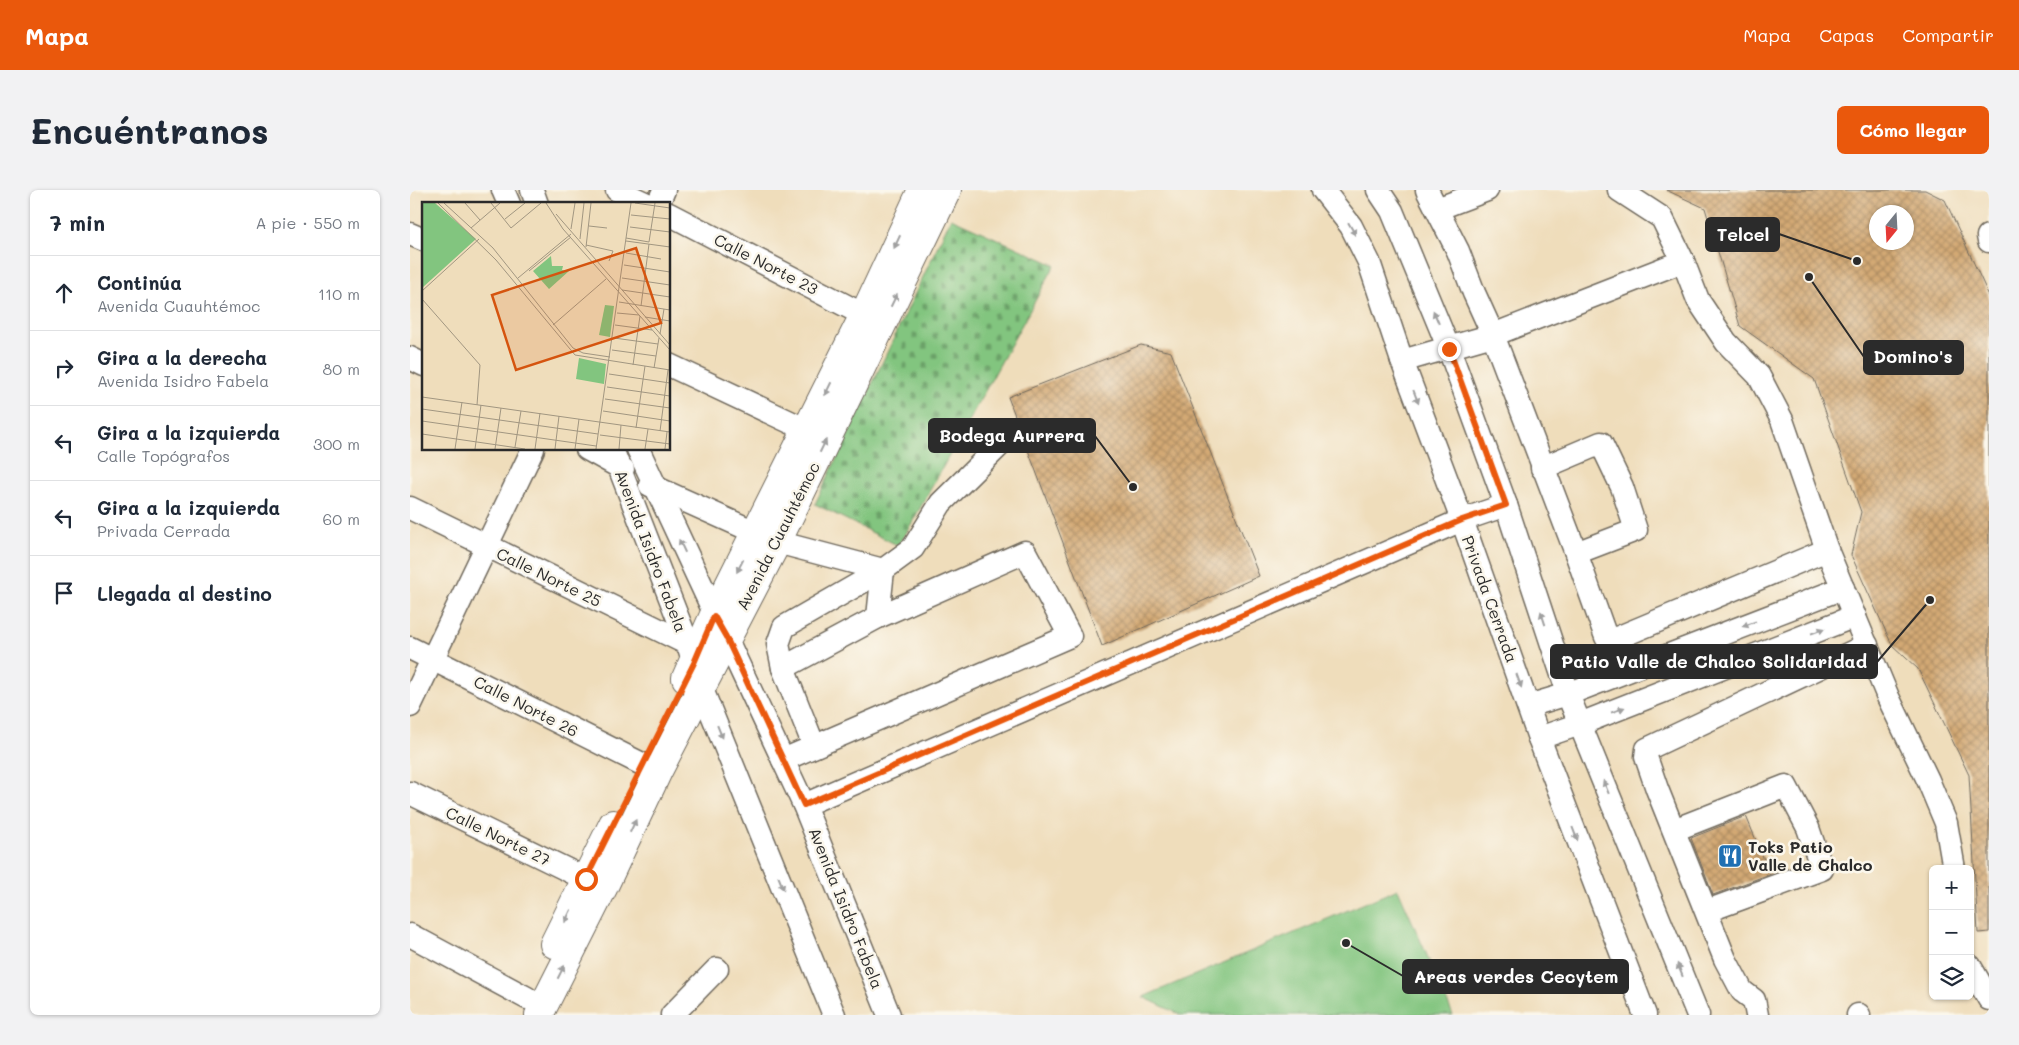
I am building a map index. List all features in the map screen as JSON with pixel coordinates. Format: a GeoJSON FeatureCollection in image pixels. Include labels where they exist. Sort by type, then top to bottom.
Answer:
{"type":"FeatureCollection","features":[{"type":"Feature","properties":{"kind":"main road","name":"Avenida Cuauhtémoc"},"geometry":{"type":"LineString","coordinates":[[528,1009],[586,879],[642,764],[694,665],[720,626],[947,190]]}},
{"type":"Feature","properties":{"kind":"main road","name":"Avenida Cuauhtémoc"},"geometry":{"type":"LineString","coordinates":[[767,537],[807,430],[864,314],[914,193]]}},
{"type":"Feature","properties":{"kind":"main road","name":"Avenida Cuauhtémoc"},"geometry":{"type":"LineString","coordinates":[[528,1009],[603,888],[658,771],[694,665]]}},
{"type":"Feature","properties":{"kind":"street"},"geometry":{"type":"LineString","coordinates":[[503,190],[508,202]]}},
{"type":"Feature","properties":{"kind":"street"},"geometry":{"type":"LineString","coordinates":[[532,190],[536,202]]}},
{"type":"Feature","properties":{"kind":"street"},"geometry":{"type":"LineString","coordinates":[[617,190],[643,202]]}},
{"type":"Feature","properties":{"kind":"street"},"geometry":{"type":"LineString","coordinates":[[659,202],[664,190]]}},
{"type":"Feature","properties":{"kind":"street","name":"Privada Cerrada"},"geometry":{"type":"LineString","coordinates":[[1323,190],[1351,226],[1369,262],[1402,361],[1462,520],[1539,738],[1645,1015]]}},
{"type":"Feature","properties":{"kind":"street"},"geometry":{"type":"LineString","coordinates":[[1378,190],[1392,211],[1449,349],[1506,505],[1568,694],[1698,1015]]}},
{"type":"Feature","properties":{"kind":"street"},"geometry":{"type":"LineString","coordinates":[[1487,190],[1432,199],[1458,251],[1493,335],[1606,637],[1617,638],[1828,550]]}},
{"type":"Feature","properties":{"kind":"street"},"geometry":{"type":"LineString","coordinates":[[1619,190],[1662,218],[1683,261],[1698,300],[1726,342],[1759,376],[1782,420],[1843,588],[1888,697],[1928,780],[1946,823],[1953,865]]}},
{"type":"Feature","properties":{"kind":"street","name":"Calle Norte 23"},"geometry":{"type":"LineString","coordinates":[[670,215],[864,314]]}},
{"type":"Feature","properties":{"kind":"street"},"geometry":{"type":"LineString","coordinates":[[410,234],[422,239]]}},
{"type":"Feature","properties":{"kind":"street"},"geometry":{"type":"LineString","coordinates":[[1989,237],[1989,242]]}},
{"type":"Feature","properties":{"kind":"street"},"geometry":{"type":"LineString","coordinates":[[1402,361],[1493,335],[1683,261]]}},
{"type":"Feature","properties":{"kind":"street"},"geometry":{"type":"LineString","coordinates":[[410,358],[422,364]]}},
{"type":"Feature","properties":{"kind":"street"},"geometry":{"type":"LineString","coordinates":[[670,365],[807,430]]}},
{"type":"Feature","properties":{"kind":"street"},"geometry":{"type":"LineString","coordinates":[[814,746],[783,668],[778,644],[784,627],[882,570],[913,548],[941,503],[1009,436]]}},
{"type":"Feature","properties":{"kind":"street"},"geometry":{"type":"LineString","coordinates":[[1542,468],[1601,443],[1622,487],[1636,530],[1576,553]]}},
{"type":"Feature","properties":{"kind":"street"},"geometry":{"type":"LineString","coordinates":[[410,706],[533,450]]}},
{"type":"Feature","properties":{"kind":"street"},"geometry":{"type":"LineString","coordinates":[[590,450],[615,458],[656,488],[767,537],[882,570]]}},
{"type":"Feature","properties":{"kind":"street","name":"Avenida Isidro Fabela"},"geometry":{"type":"LineString","coordinates":[[638,450],[804,805],[889,1015]]}},
{"type":"Feature","properties":{"kind":"street","name":"Avenida Isidro Fabela"},"geometry":{"type":"LineString","coordinates":[[615,458],[694,665],[834,1015]]}},
{"type":"Feature","properties":{"kind":"street"},"geometry":{"type":"LineString","coordinates":[[804,805],[1462,520],[1506,505]]}},
{"type":"Feature","properties":{"kind":"street","name":"Calle Norte 25"},"geometry":{"type":"LineString","coordinates":[[410,508],[486,546],[694,665]]}},
{"type":"Feature","properties":{"kind":"street"},"geometry":{"type":"LineString","coordinates":[[783,668],[878,617],[1025,552],[1070,636],[783,760]]}},
{"type":"Feature","properties":{"kind":"street"},"geometry":{"type":"LineString","coordinates":[[878,617],[882,570]]}},
{"type":"Feature","properties":{"kind":"street"},"geometry":{"type":"LineString","coordinates":[[1528,706],[1568,694],[1843,588]]}},
{"type":"Feature","properties":{"kind":"street"},"geometry":{"type":"LineString","coordinates":[[1539,738],[1580,724],[1855,616]]}},
{"type":"Feature","properties":{"kind":"street"},"geometry":{"type":"LineString","coordinates":[[1757,1015],[1754,1000],[1742,991],[1725,959],[1708,911],[1646,757],[1647,749],[1867,645]]}},
{"type":"Feature","properties":{"kind":"street","name":"Calle Norte 26"},"geometry":{"type":"LineString","coordinates":[[410,648],[642,764]]}},
{"type":"Feature","properties":{"kind":"street"},"geometry":{"type":"LineString","coordinates":[[1674,830],[1786,786],[1808,828],[1822,869],[1708,911]]}},
{"type":"Feature","properties":{"kind":"street","name":"Calle Norte 27"},"geometry":{"type":"LineString","coordinates":[[410,793],[586,879]]}},
{"type":"Feature","properties":{"kind":"street"},"geometry":{"type":"LineString","coordinates":[[410,935],[528,1009]]}},
{"type":"Feature","properties":{"kind":"street"},"geometry":{"type":"LineString","coordinates":[[672,1015],[717,969]]}},
{"type":"Feature","properties":{"kind":"street"},"geometry":{"type":"LineString","coordinates":[[1974,973],[1989,999]]}},
{"type":"Feature","properties":{"kind":"green space"},"geometry":{"type":"Polygon","coordinates":[[[951,218],[1055,265],[899,546],[815,504],[951,218]]]}},
{"type":"Feature","properties":{"kind":"green space"},"geometry":{"type":"Polygon","coordinates":[[[1398,889],[1453,1015],[1181,1015],[1143,997],[1398,889]]]}},
{"type":"Feature","properties":{"kind":"building"},"geometry":{"type":"Polygon","coordinates":[[[1666,190],[1925,190],[1945,200],[1989,296],[1989,932],[1978,933],[1969,775],[1918,669],[1892,645],[1851,555],[1861,512],[1814,379],[1740,326],[1705,208],[1666,190]]]}},
{"type":"Feature","properties":{"kind":"building"},"geometry":{"type":"Polygon","coordinates":[[[1141,345],[1171,352],[1259,576],[1102,646],[1008,397],[1141,345]]]}},
{"type":"Feature","properties":{"kind":"building","name":"Toks Patio Valle de Chalco"},"geometry":{"type":"Polygon","coordinates":[[[1746,816],[1770,874],[1713,895],[1691,838],[1746,816]]]}},
{"type":"Feature","properties":{"kind":"place","name":"Telcel"},"geometry":{"type":"Point","coordinates":[1857,261]}},
{"type":"Feature","properties":{"kind":"place","name":"Domino's"},"geometry":{"type":"Point","coordinates":[1809,277]}},
{"type":"Feature","properties":{"kind":"place","name":"Bodega Aurrera"},"geometry":{"type":"Point","coordinates":[1133,487]}},
{"type":"Feature","properties":{"kind":"place","name":"Patio Valle de Chalco Solidaridad"},"geometry":{"type":"Point","coordinates":[1930,600]}},
{"type":"Feature","properties":{"kind":"place","name":"Toks Patio Valle de Chalco"},"geometry":{"type":"Point","coordinates":[1730,856]}},
{"type":"Feature","properties":{"kind":"place","name":"Areas verdes Cecytem"},"geometry":{"type":"Point","coordinates":[1346,943]}},
{"type":"Feature","properties":{"kind":"route"},"geometry":{"type":"LineString","coordinates":[[586,879],[694,663],[714,616],[721,626],[804,805],[1462,520],[1506,505],[1449,349]]}}]}
